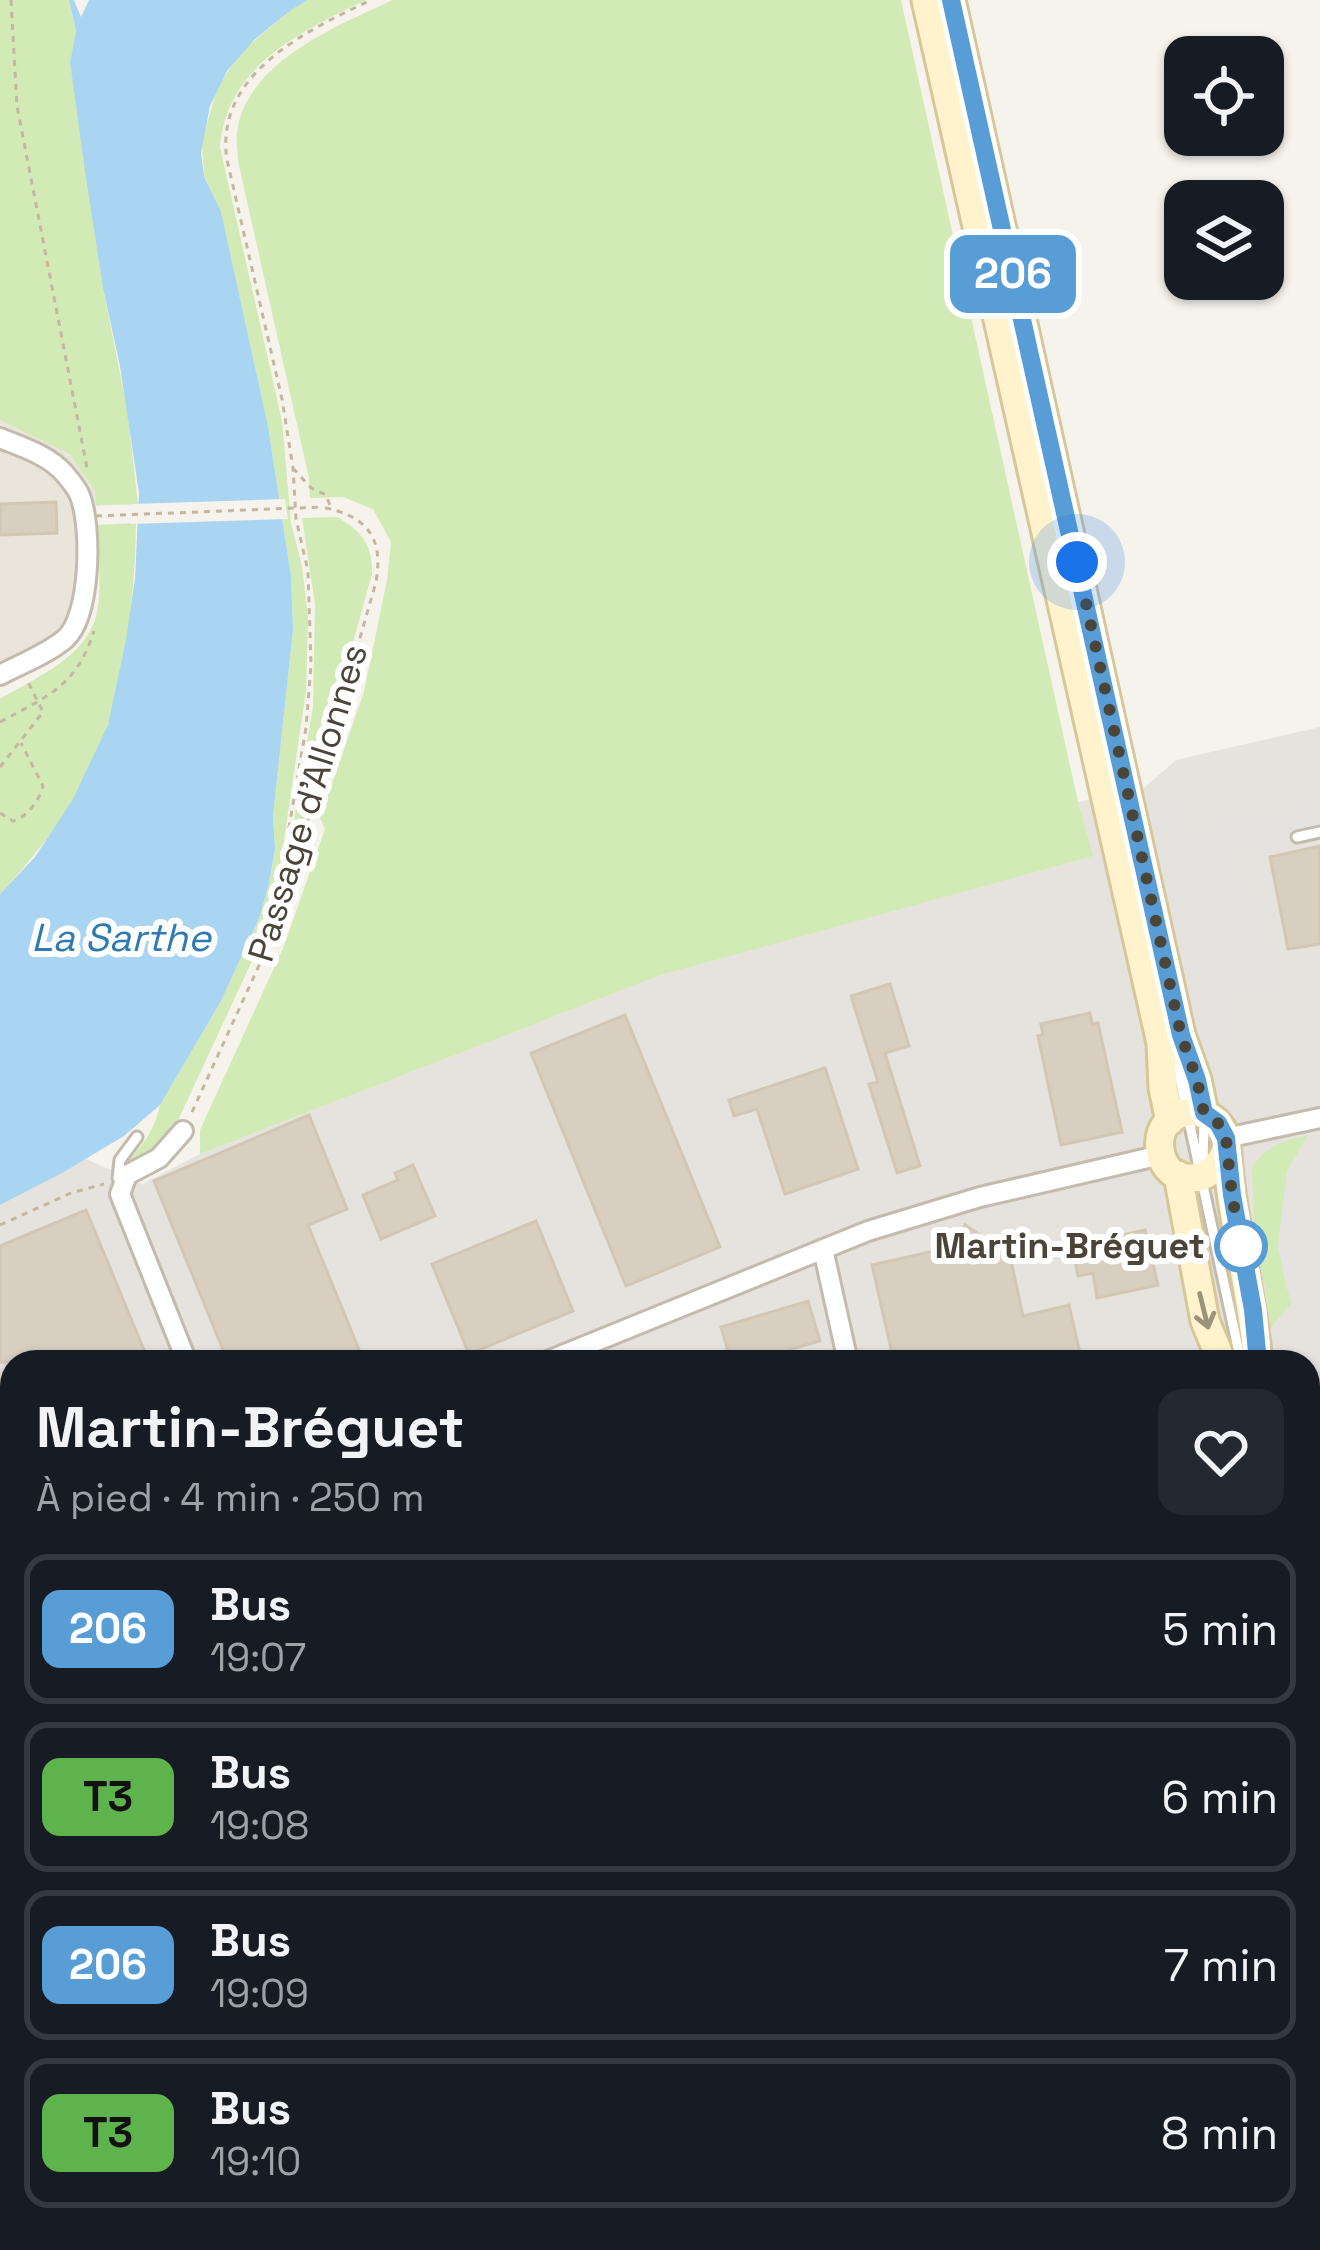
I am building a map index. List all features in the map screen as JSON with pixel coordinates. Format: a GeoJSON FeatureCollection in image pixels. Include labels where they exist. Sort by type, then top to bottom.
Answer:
{"type":"FeatureCollection","features":[{"type":"Feature","properties":{"kind":"main road"},"geometry":{"type":"LineString","coordinates":[[926,0],[1161,1043],[1163,1088],[1187,1115],[1218,1123],[1226,1144],[1257,1350]]}},
{"type":"Feature","properties":{"kind":"main road"},"geometry":{"type":"LineString","coordinates":[[951,0],[1181,1035],[1197,1080],[1187,1115],[1160,1136],[1180,1169],[1205,1321],[1217,1350]]}},
{"type":"Feature","properties":{"kind":"main road"},"geometry":{"type":"LineString","coordinates":[[1180,1169],[1218,1167],[1226,1144]]}},
{"type":"Feature","properties":{"kind":"street"},"geometry":{"type":"LineString","coordinates":[[0,438],[61,469],[80,497],[86,590],[77,623],[67,638],[0,675]]}},
{"type":"Feature","properties":{"kind":"street"},"geometry":{"type":"LineString","coordinates":[[1226,1144],[1320,1118]]}},
{"type":"Feature","properties":{"kind":"street"},"geometry":{"type":"LineString","coordinates":[[182,1350],[119,1194],[127,1175],[159,1158],[183,1131]]}},
{"type":"Feature","properties":{"kind":"street"},"geometry":{"type":"LineString","coordinates":[[575,1350],[868,1231],[942,1207],[1180,1169]]}},
{"type":"Feature","properties":{"kind":"street"},"geometry":{"type":"LineString","coordinates":[[823,1249],[845,1350]]}},
{"type":"Feature","properties":{"kind":"lane"},"geometry":{"type":"LineString","coordinates":[[940,0],[1187,1115],[1180,1169],[1237,1350]]}},
{"type":"Feature","properties":{"kind":"lane"},"geometry":{"type":"LineString","coordinates":[[1297,836],[1320,832]]}},
{"type":"Feature","properties":{"kind":"lane"},"geometry":{"type":"LineString","coordinates":[[122,1183],[120,1160],[137,1137]]}},
{"type":"Feature","properties":{"kind":"path"},"geometry":{"type":"LineString","coordinates":[[11,0],[16,106],[88,471]]}},
{"type":"Feature","properties":{"kind":"path"},"geometry":{"type":"LineString","coordinates":[[300,848],[290,839],[289,827],[310,684],[308,571],[296,519],[282,399],[227,160],[227,120],[243,89],[271,58],[310,31],[371,0]]}},
{"type":"Feature","properties":{"kind":"path"},"geometry":{"type":"LineString","coordinates":[[293,468],[311,488],[326,495],[332,509]]}},
{"type":"Feature","properties":{"kind":"path","name":"Passage d'Allonnes"},"geometry":{"type":"LineString","coordinates":[[96,516],[322,507],[344,512],[363,524],[376,544],[378,568],[278,924],[183,1131]]}},
{"type":"Feature","properties":{"kind":"path"},"geometry":{"type":"LineString","coordinates":[[0,767],[43,712],[20,664]]}},
{"type":"Feature","properties":{"kind":"path"},"geometry":{"type":"LineString","coordinates":[[0,813],[13,821],[21,819],[40,797],[43,786],[20,742]]}},
{"type":"Feature","properties":{"kind":"path"},"geometry":{"type":"LineString","coordinates":[[302,754],[322,770]]}},
{"type":"Feature","properties":{"kind":"path"},"geometry":{"type":"LineString","coordinates":[[0,1225],[71,1193],[122,1183]]}},
{"type":"Feature","properties":{"kind":"shaded area"},"geometry":{"type":"Polygon","coordinates":[[[0,0],[69,0],[70,62],[138,504],[96,506],[96,516],[84,520],[77,623],[0,675],[0,0]]]}},
{"type":"Feature","properties":{"kind":"shaded area"},"geometry":{"type":"Polygon","coordinates":[[[1320,727],[1320,1350],[0,1350],[0,1205],[86,1159],[142,1184],[200,1154],[661,975],[1092,856],[1078,802],[1144,788],[1176,760],[1320,727]]]}},
{"type":"Feature","properties":{"kind":"shaded area"},"geometry":{"type":"Polygon","coordinates":[[[1179,792],[1187,827],[1310,799],[1318,837],[1234,856],[1244,901],[1261,898],[1282,993],[1228,1005],[1235,1043],[1205,1049],[1149,799],[1179,792]]]}},
{"type":"Feature","properties":{"kind":"shaded area"},"geometry":{"type":"Polygon","coordinates":[[[1285,1186],[1301,1188],[1296,1244],[1306,1298],[1287,1290],[1278,1247],[1285,1186]]]}},
{"type":"Feature","properties":{"kind":"green space"},"geometry":{"type":"Polygon","coordinates":[[[0,0],[69,0],[76,31],[70,62],[103,288],[127,408],[138,504],[96,505],[95,491],[70,454],[0,420],[0,0]]]}},
{"type":"Feature","properties":{"kind":"green space"},"geometry":{"type":"Polygon","coordinates":[[[308,0],[366,0],[293,39],[252,73],[236,94],[220,147],[282,421],[291,523],[308,617],[306,691],[284,840],[290,860],[264,935],[175,1127],[159,1146],[127,1162],[148,1136],[160,1105],[221,1001],[260,916],[275,849],[273,816],[293,630],[291,576],[268,426],[221,213],[204,175],[202,142],[217,88],[241,52],[308,0]]]}},
{"type":"Feature","properties":{"kind":"green space"},"geometry":{"type":"Polygon","coordinates":[[[393,0],[901,0],[1093,856],[661,975],[200,1154],[200,1130],[284,946],[325,829],[320,818],[364,692],[391,542],[373,509],[343,497],[310,498],[238,161],[237,132],[244,107],[276,66],[321,35],[393,0]]]}},
{"type":"Feature","properties":{"kind":"green space"},"geometry":{"type":"Polygon","coordinates":[[[337,517],[364,540],[372,574],[299,838],[294,821],[313,707],[315,604],[302,518],[337,517]]]}},
{"type":"Feature","properties":{"kind":"green space"},"geometry":{"type":"Polygon","coordinates":[[[136,523],[125,650],[99,748],[63,815],[0,894],[0,699],[58,664],[83,642],[97,612],[97,525],[136,523]]]}},
{"type":"Feature","properties":{"kind":"green space"},"geometry":{"type":"Polygon","coordinates":[[[1308,1135],[1287,1171],[1278,1247],[1291,1304],[1270,1328],[1255,1247],[1252,1167],[1276,1145],[1308,1135]]]}},
{"type":"Feature","properties":{"kind":"water","name":"La Sarthe"},"geometry":{"type":"Polygon","coordinates":[[[69,0],[74,0],[81,17],[89,0],[308,0],[254,40],[227,71],[210,106],[201,153],[204,176],[221,212],[268,426],[291,576],[293,630],[269,883],[260,916],[221,1001],[160,1105],[124,1136],[0,1205],[0,894],[35,857],[73,799],[108,725],[135,579],[139,493],[85,171],[70,62],[76,31],[69,0]]]}},
{"type":"Feature","properties":{"kind":"pier"},"geometry":{"type":"Polygon","coordinates":[[[285,499],[288,519],[130,524],[132,504],[285,499]]]}},
{"type":"Feature","properties":{"kind":"building"},"geometry":{"type":"Polygon","coordinates":[[[56,502],[57,533],[0,535],[0,504],[56,502]]]}},
{"type":"Feature","properties":{"kind":"building"},"geometry":{"type":"Polygon","coordinates":[[[1320,846],[1320,944],[1288,949],[1270,857],[1320,846]]]}},
{"type":"Feature","properties":{"kind":"building"},"geometry":{"type":"Polygon","coordinates":[[[890,984],[909,1046],[885,1053],[920,1166],[897,1173],[869,1084],[878,1082],[851,996],[890,984]]]}},
{"type":"Feature","properties":{"kind":"building"},"geometry":{"type":"Polygon","coordinates":[[[1090,1013],[1092,1024],[1098,1023],[1122,1132],[1061,1145],[1038,1036],[1043,1035],[1041,1024],[1090,1013]]]}},
{"type":"Feature","properties":{"kind":"building"},"geometry":{"type":"Polygon","coordinates":[[[625,1015],[720,1247],[626,1286],[531,1053],[625,1015]]]}},
{"type":"Feature","properties":{"kind":"building"},"geometry":{"type":"Polygon","coordinates":[[[825,1068],[858,1169],[785,1194],[757,1109],[734,1116],[729,1100],[825,1068]]]}},
{"type":"Feature","properties":{"kind":"building"},"geometry":{"type":"Polygon","coordinates":[[[309,1115],[347,1209],[308,1225],[359,1350],[223,1350],[154,1181],[309,1115]]]}},
{"type":"Feature","properties":{"kind":"building"},"geometry":{"type":"Polygon","coordinates":[[[413,1165],[435,1216],[381,1239],[363,1195],[398,1180],[395,1173],[413,1165]]]}},
{"type":"Feature","properties":{"kind":"building"},"geometry":{"type":"Polygon","coordinates":[[[86,1210],[144,1350],[0,1350],[0,1246],[86,1210]]]}},
{"type":"Feature","properties":{"kind":"building"},"geometry":{"type":"Polygon","coordinates":[[[536,1221],[573,1311],[479,1350],[467,1350],[432,1264],[536,1221]]]}},
{"type":"Feature","properties":{"kind":"building"},"geometry":{"type":"Polygon","coordinates":[[[965,1225],[989,1241],[1006,1238],[1023,1316],[1069,1305],[1079,1350],[891,1350],[872,1265],[952,1247],[965,1225]]]}},
{"type":"Feature","properties":{"kind":"building"},"geometry":{"type":"Polygon","coordinates":[[[1145,1230],[1158,1285],[1097,1298],[1093,1273],[1078,1276],[1072,1246],[1145,1230]]]}},
{"type":"Feature","properties":{"kind":"building"},"geometry":{"type":"Polygon","coordinates":[[[808,1301],[820,1341],[788,1350],[728,1350],[721,1327],[808,1301]]]}},
{"type":"Feature","properties":{"kind":"bus line","name":"206"},"geometry":{"type":"LineString","coordinates":[[951,0],[1181,1035],[1204,1113],[1218,1123],[1226,1138],[1257,1350]]}},
{"type":"Feature","properties":{"kind":"place","name":"Martin-Bréguet"},"geometry":{"type":"Point","coordinates":[1241,1246]}},
{"type":"Feature","properties":{"kind":"route"},"geometry":{"type":"LineString","coordinates":[[1077,562],[1181,1035],[1204,1113],[1218,1123],[1226,1138],[1241,1246]]}}]}
